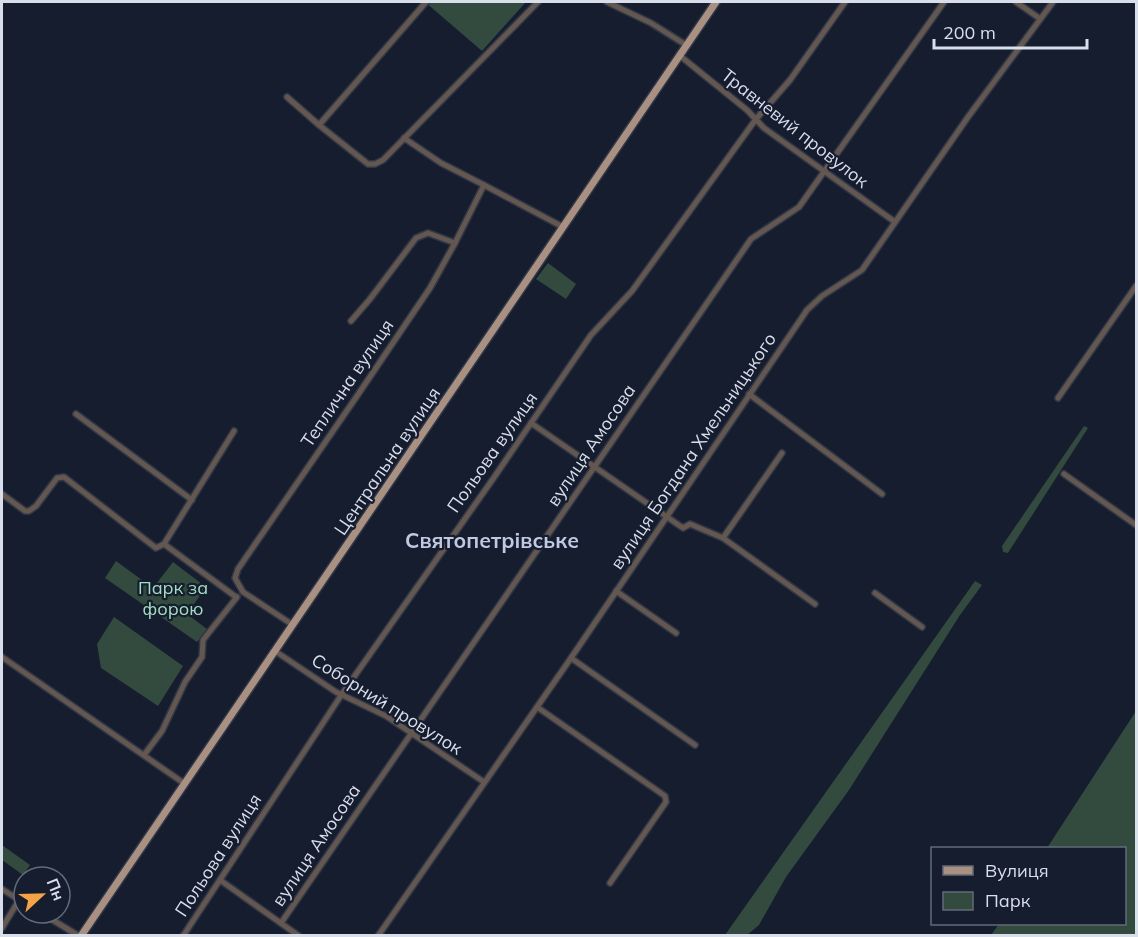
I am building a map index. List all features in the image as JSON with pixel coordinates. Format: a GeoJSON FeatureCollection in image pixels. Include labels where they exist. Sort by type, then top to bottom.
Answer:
{"type":"FeatureCollection","features":[{"type":"Feature","properties":{"kind":"main road","name":"Центральна вулиця"},"geometry":{"type":"LineString","coordinates":[[80,936],[716,2]]}},
{"type":"Feature","properties":{"kind":"street"},"geometry":{"type":"LineString","coordinates":[[319,125],[426,2]]}},
{"type":"Feature","properties":{"kind":"street"},"geometry":{"type":"LineString","coordinates":[[286,97],[363,161],[372,164],[383,160],[538,2]]}},
{"type":"Feature","properties":{"kind":"street"},"geometry":{"type":"LineString","coordinates":[[607,2],[617,4],[686,45]]}},
{"type":"Feature","properties":{"kind":"street","name":"Польова вулиця"},"geometry":{"type":"LineString","coordinates":[[183,936],[342,694],[591,335],[632,291],[756,119],[790,80],[845,2]]}},
{"type":"Feature","properties":{"kind":"street","name":"вулиця Амосова"},"geometry":{"type":"LineString","coordinates":[[281,923],[751,239],[799,207],[944,2]]}},
{"type":"Feature","properties":{"kind":"street"},"geometry":{"type":"LineString","coordinates":[[1016,2],[1039,18]]}},
{"type":"Feature","properties":{"kind":"street","name":"вулиця Богдана Хмельницького"},"geometry":{"type":"LineString","coordinates":[[378,936],[571,658],[807,310],[822,296],[862,270],[1039,18],[1053,2]]}},
{"type":"Feature","properties":{"kind":"street","name":"Травневий провулок"},"geometry":{"type":"LineString","coordinates":[[679,56],[747,110],[764,128],[894,222]]}},
{"type":"Feature","properties":{"kind":"street"},"geometry":{"type":"LineString","coordinates":[[404,138],[441,163],[563,226]]}},
{"type":"Feature","properties":{"kind":"street","name":"Теплична вулиця"},"geometry":{"type":"LineString","coordinates":[[243,592],[235,578],[238,569],[430,288],[456,243],[484,185]]}},
{"type":"Feature","properties":{"kind":"street"},"geometry":{"type":"LineString","coordinates":[[351,321],[416,238],[428,233],[456,243]]}},
{"type":"Feature","properties":{"kind":"street"},"geometry":{"type":"LineString","coordinates":[[1058,398],[1137,286]]}},
{"type":"Feature","properties":{"kind":"street"},"geometry":{"type":"LineString","coordinates":[[749,394],[882,494]]}},
{"type":"Feature","properties":{"kind":"street"},"geometry":{"type":"LineString","coordinates":[[76,414],[192,500]]}},
{"type":"Feature","properties":{"kind":"street"},"geometry":{"type":"LineString","coordinates":[[531,423],[683,528],[690,524],[723,538],[815,604]]}},
{"type":"Feature","properties":{"kind":"street"},"geometry":{"type":"LineString","coordinates":[[2,494],[24,511],[29,511],[36,506],[57,478],[64,477],[156,548],[164,544],[234,431]]}},
{"type":"Feature","properties":{"kind":"street"},"geometry":{"type":"LineString","coordinates":[[723,538],[782,453]]}},
{"type":"Feature","properties":{"kind":"street"},"geometry":{"type":"LineString","coordinates":[[1064,474],[1136,524]]}},
{"type":"Feature","properties":{"kind":"street"},"geometry":{"type":"LineString","coordinates":[[164,544],[236,597]]}},
{"type":"Feature","properties":{"kind":"street"},"geometry":{"type":"LineString","coordinates":[[616,591],[676,633]]}},
{"type":"Feature","properties":{"kind":"street"},"geometry":{"type":"LineString","coordinates":[[144,755],[162,731],[185,682],[202,657],[203,640],[236,597],[243,592],[293,625]]}},
{"type":"Feature","properties":{"kind":"street"},"geometry":{"type":"LineString","coordinates":[[875,593],[922,627]]}},
{"type":"Feature","properties":{"kind":"street","name":"Соборний провулок"},"geometry":{"type":"LineString","coordinates":[[275,651],[342,694],[371,707],[484,782]]}},
{"type":"Feature","properties":{"kind":"street"},"geometry":{"type":"LineString","coordinates":[[2,657],[185,784]]}},
{"type":"Feature","properties":{"kind":"street"},"geometry":{"type":"LineString","coordinates":[[571,658],[695,745]]}},
{"type":"Feature","properties":{"kind":"street"},"geometry":{"type":"LineString","coordinates":[[537,707],[665,796],[666,802],[610,883]]}},
{"type":"Feature","properties":{"kind":"street"},"geometry":{"type":"LineString","coordinates":[[220,880],[299,936]]}},
{"type":"Feature","properties":{"kind":"street"},"geometry":{"type":"LineString","coordinates":[[2,928],[12,914]]}},
{"type":"Feature","properties":{"kind":"street"},"geometry":{"type":"LineString","coordinates":[[61,925],[80,936]]}},
{"type":"Feature","properties":{"kind":"green space"},"geometry":{"type":"Polygon","coordinates":[[[425,2],[526,2],[482,51],[425,2]]]}},
{"type":"Feature","properties":{"kind":"green space"},"geometry":{"type":"Polygon","coordinates":[[[548,263],[576,284],[566,299],[536,279],[548,263]]]}},
{"type":"Feature","properties":{"kind":"green space"},"geometry":{"type":"Polygon","coordinates":[[[1084,426],[1088,428],[1008,553],[1003,552],[1002,546],[1084,426]]]}},
{"type":"Feature","properties":{"kind":"green space","name":"Парк за форою"},"geometry":{"type":"Polygon","coordinates":[[[116,561],[153,588],[173,562],[206,587],[187,614],[207,629],[197,642],[105,578],[116,561]]]}},
{"type":"Feature","properties":{"kind":"green space"},"geometry":{"type":"Polygon","coordinates":[[[975,581],[982,585],[960,615],[849,790],[786,877],[759,925],[747,935],[725,935],[975,581]]]}},
{"type":"Feature","properties":{"kind":"green space"},"geometry":{"type":"Polygon","coordinates":[[[114,617],[183,666],[158,706],[101,668],[97,644],[114,617]]]}},
{"type":"Feature","properties":{"kind":"green space"},"geometry":{"type":"Polygon","coordinates":[[[1136,711],[1136,935],[991,935],[998,925],[1126,925],[1126,847],[1048,847],[1136,711]]]}},
{"type":"Feature","properties":{"kind":"green space"},"geometry":{"type":"Polygon","coordinates":[[[2,845],[30,865],[12,865],[12,867],[2,860],[2,845]]]}},
{"type":"Feature","properties":{"kind":"district","name":"Святопетрівське"},"geometry":{"type":"Point","coordinates":[492,540]}}]}
